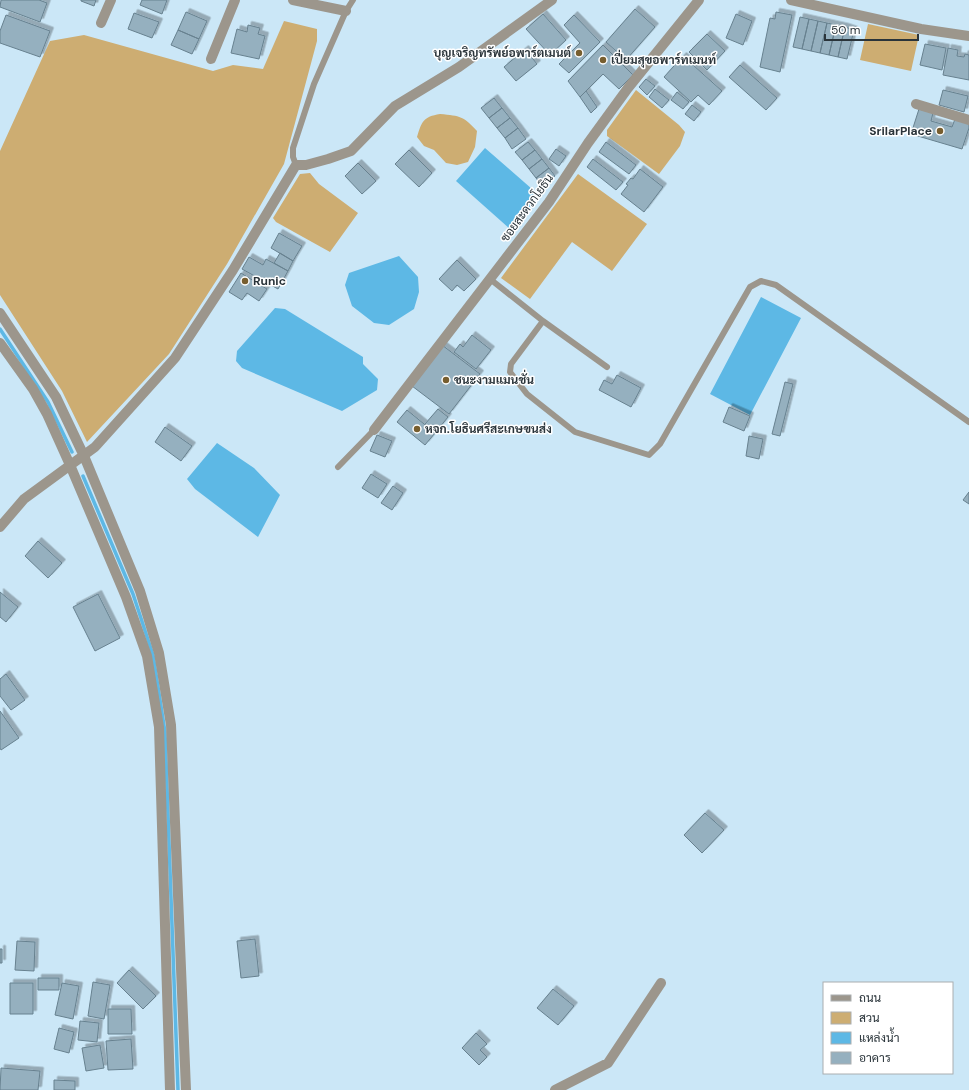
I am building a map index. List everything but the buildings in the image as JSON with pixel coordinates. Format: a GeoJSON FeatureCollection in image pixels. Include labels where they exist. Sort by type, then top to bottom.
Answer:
{"type":"FeatureCollection","features":[{"type":"Feature","properties":{"kind":"street"},"geometry":{"type":"LineString","coordinates":[[101,23],[111,0]]}},
{"type":"Feature","properties":{"kind":"street"},"geometry":{"type":"LineString","coordinates":[[211,60],[235,0]]}},
{"type":"Feature","properties":{"kind":"street"},"geometry":{"type":"LineString","coordinates":[[293,0],[346,11]]}},
{"type":"Feature","properties":{"kind":"street"},"geometry":{"type":"LineString","coordinates":[[0,527],[24,499],[95,447],[175,358],[233,270],[296,165],[306,165],[328,160],[351,151],[395,106],[459,68],[552,0]]}},
{"type":"Feature","properties":{"kind":"street","name":"ซอยสะดวกโยธิน"},"geometry":{"type":"LineString","coordinates":[[374,430],[549,202],[588,143],[628,88],[694,8],[698,0]]}},
{"type":"Feature","properties":{"kind":"street"},"geometry":{"type":"LineString","coordinates":[[792,0],[921,29],[969,36]]}},
{"type":"Feature","properties":{"kind":"street"},"geometry":{"type":"LineString","coordinates":[[916,104],[969,120]]}},
{"type":"Feature","properties":{"kind":"street"},"geometry":{"type":"LineString","coordinates":[[0,313],[56,397],[84,456],[140,591],[160,653],[172,733],[186,1090]]}},
{"type":"Feature","properties":{"kind":"street"},"geometry":{"type":"LineString","coordinates":[[0,343],[33,389],[47,414],[126,597],[147,656],[158,726],[170,1090]]}},
{"type":"Feature","properties":{"kind":"street"},"geometry":{"type":"LineString","coordinates":[[555,1090],[608,1063],[661,983]]}},
{"type":"Feature","properties":{"kind":"lane"},"geometry":{"type":"LineString","coordinates":[[296,165],[293,157],[293,148],[314,84],[346,11],[353,0]]}},
{"type":"Feature","properties":{"kind":"lane"},"geometry":{"type":"LineString","coordinates":[[490,279],[543,321],[607,367]]}},
{"type":"Feature","properties":{"kind":"lane"},"geometry":{"type":"LineString","coordinates":[[543,321],[511,364],[510,372],[522,388],[527,394],[575,432],[649,455],[660,444],[750,287],[761,281],[776,285],[969,422]]}},
{"type":"Feature","properties":{"kind":"lane"},"geometry":{"type":"LineString","coordinates":[[338,467],[374,430]]}},
{"type":"Feature","properties":{"kind":"green space"},"geometry":{"type":"Polygon","coordinates":[[[284,21],[317,29],[317,41],[284,164],[227,264],[169,354],[87,442],[62,391],[0,295],[0,151],[50,41],[84,35],[213,71],[233,65],[263,69],[284,21]]]}},
{"type":"Feature","properties":{"kind":"green space"},"geometry":{"type":"Polygon","coordinates":[[[868,24],[919,35],[911,71],[860,60],[868,24]]]}},
{"type":"Feature","properties":{"kind":"green space"},"geometry":{"type":"Polygon","coordinates":[[[636,90],[679,125],[685,132],[680,146],[659,174],[607,136],[607,130],[636,90]]]}},
{"type":"Feature","properties":{"kind":"green space"},"geometry":{"type":"Polygon","coordinates":[[[440,114],[453,115],[461,118],[468,122],[477,131],[475,147],[468,162],[457,165],[446,163],[434,150],[424,146],[417,137],[422,123],[427,118],[440,114]]]}},
{"type":"Feature","properties":{"kind":"green space"},"geometry":{"type":"Polygon","coordinates":[[[310,173],[319,184],[358,213],[330,252],[276,222],[273,218],[300,174],[310,173]]]}},
{"type":"Feature","properties":{"kind":"green space"},"geometry":{"type":"Polygon","coordinates":[[[578,174],[647,224],[612,271],[572,242],[530,299],[501,278],[578,174]]]}},
{"type":"Feature","properties":{"kind":"water"},"geometry":{"type":"Polygon","coordinates":[[[485,148],[540,196],[510,229],[456,181],[485,148]]]}},
{"type":"Feature","properties":{"kind":"water"},"geometry":{"type":"Polygon","coordinates":[[[399,256],[418,277],[419,292],[414,309],[389,325],[374,323],[352,306],[345,285],[349,273],[399,256]]]}},
{"type":"Feature","properties":{"kind":"water"},"geometry":{"type":"Polygon","coordinates":[[[761,297],[801,318],[750,415],[710,394],[761,297]]]}},
{"type":"Feature","properties":{"kind":"water"},"geometry":{"type":"Polygon","coordinates":[[[275,308],[285,309],[363,357],[363,364],[378,379],[377,390],[342,411],[242,368],[236,361],[237,351],[275,308]]]}},
{"type":"Feature","properties":{"kind":"water"},"geometry":{"type":"Polygon","coordinates":[[[217,443],[254,468],[280,495],[258,537],[195,489],[187,479],[217,443]]]}},
{"type":"Feature","properties":{"kind":"waterway"},"geometry":{"type":"LineString","coordinates":[[0,329],[48,402],[72,452]]}},
{"type":"Feature","properties":{"kind":"waterway"},"geometry":{"type":"LineString","coordinates":[[83,476],[133,594],[153,655],[165,732],[178,1090]]}},
{"type":"Feature","properties":{"kind":"place","name":"บุญเจริญทรัพย์อพาร์ตเมนต์"},"geometry":{"type":"Point","coordinates":[579,53]}},
{"type":"Feature","properties":{"kind":"place","name":"เปี่ยมสุขอพาร์ทเมนท์"},"geometry":{"type":"Point","coordinates":[603,60]}},
{"type":"Feature","properties":{"kind":"place","name":"SrilarPlace"},"geometry":{"type":"Point","coordinates":[940,131]}},
{"type":"Feature","properties":{"kind":"place","name":"Runic"},"geometry":{"type":"Point","coordinates":[245,281]}},
{"type":"Feature","properties":{"kind":"place","name":"ชนะงามแมนชั่น"},"geometry":{"type":"Point","coordinates":[446,380]}},
{"type":"Feature","properties":{"kind":"place","name":"หจก.โยธินศรีสะเกษขนส่ง"},"geometry":{"type":"Point","coordinates":[417,429]}}]}
